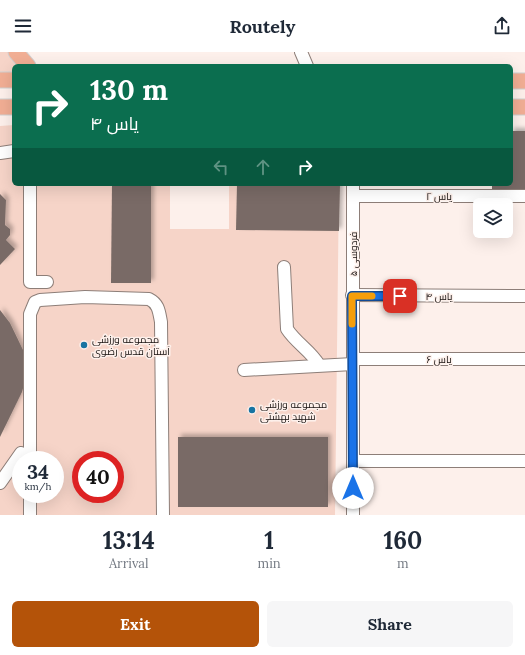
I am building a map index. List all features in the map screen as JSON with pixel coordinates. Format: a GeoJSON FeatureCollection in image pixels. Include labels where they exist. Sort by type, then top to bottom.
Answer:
{"type":"FeatureCollection","features":[{"type":"Feature","properties":{"kind":"main road"},"geometry":{"type":"LineString","coordinates":[[16,52],[26,64]]}},
{"type":"Feature","properties":{"kind":"main road"},"geometry":{"type":"LineString","coordinates":[[0,80],[12,80]]}},
{"type":"Feature","properties":{"kind":"main road"},"geometry":{"type":"LineString","coordinates":[[513,81],[525,81]]}},
{"type":"Feature","properties":{"kind":"main road"},"geometry":{"type":"LineString","coordinates":[[513,107],[525,107]]}},
{"type":"Feature","properties":{"kind":"street"},"geometry":{"type":"LineString","coordinates":[[301,52],[306,64]]}},
{"type":"Feature","properties":{"kind":"street"},"geometry":{"type":"LineString","coordinates":[[0,153],[12,151]]}},
{"type":"Feature","properties":{"kind":"street"},"geometry":{"type":"LineString","coordinates":[[30,186],[38,282],[37,186]]}},
{"type":"Feature","properties":{"kind":"street","name":"یاس ۲"},"geometry":{"type":"LineString","coordinates":[[353,190],[525,196]]}},
{"type":"Feature","properties":{"kind":"street","name":"فردوسی ۵"},"geometry":{"type":"LineString","coordinates":[[353,190],[353,515]]}},
{"type":"Feature","properties":{"kind":"street"},"geometry":{"type":"LineString","coordinates":[[284,267],[287,329],[293,337],[314,356],[319,365]]}},
{"type":"Feature","properties":{"kind":"street","name":"یاس ۴"},"geometry":{"type":"LineString","coordinates":[[352,296],[525,296]]}},
{"type":"Feature","properties":{"kind":"street"},"geometry":{"type":"LineString","coordinates":[[26,451],[30,314],[35,302],[40,300],[85,297],[149,299],[155,302],[159,309],[161,322],[163,515]]}},
{"type":"Feature","properties":{"kind":"street","name":"یاس ۶"},"geometry":{"type":"LineString","coordinates":[[244,370],[352,362],[525,359]]}},
{"type":"Feature","properties":{"kind":"street"},"geometry":{"type":"LineString","coordinates":[[353,461],[525,461]]}},
{"type":"Feature","properties":{"kind":"street"},"geometry":{"type":"LineString","coordinates":[[0,483],[12,471]]}},
{"type":"Feature","properties":{"kind":"street"},"geometry":{"type":"LineString","coordinates":[[30,503],[30,515]]}},
{"type":"Feature","properties":{"kind":"shaded area"},"geometry":{"type":"Polygon","coordinates":[[[0,52],[10,52],[18,64],[12,64],[12,74],[0,74],[0,52]]]}},
{"type":"Feature","properties":{"kind":"shaded area"},"geometry":{"type":"Polygon","coordinates":[[[12,125],[12,186],[170,186],[170,229],[229,229],[229,186],[339,186],[335,515],[0,515],[0,126],[12,125]]]}},
{"type":"Feature","properties":{"kind":"building"},"geometry":{"type":"Polygon","coordinates":[[[513,131],[525,131],[525,191],[492,191],[492,186],[513,186],[513,131]]]}},
{"type":"Feature","properties":{"kind":"building"},"geometry":{"type":"Polygon","coordinates":[[[112,186],[151,186],[151,283],[111,283],[112,186]]]}},
{"type":"Feature","properties":{"kind":"building"},"geometry":{"type":"Polygon","coordinates":[[[237,186],[340,186],[339,231],[236,230],[237,186]]]}},
{"type":"Feature","properties":{"kind":"building"},"geometry":{"type":"Polygon","coordinates":[[[0,194],[6,200],[5,225],[10,229],[10,235],[6,240],[15,249],[0,265],[0,194]]]}},
{"type":"Feature","properties":{"kind":"building"},"geometry":{"type":"Polygon","coordinates":[[[0,310],[10,323],[24,352],[25,381],[22,392],[0,437],[0,310]]]}},
{"type":"Feature","properties":{"kind":"building"},"geometry":{"type":"Polygon","coordinates":[[[178,437],[328,437],[328,507],[178,507],[178,437]]]}},
{"type":"Feature","properties":{"kind":"slow traffic"},"geometry":{"type":"LineString","coordinates":[[352,324],[352,296],[372,296]]}},
{"type":"Feature","properties":{"kind":"place","name":"مجموعه ورزشی آستان قدس رضوی"},"geometry":{"type":"Point","coordinates":[84,345]}},
{"type":"Feature","properties":{"kind":"place","name":"مجموعه ورزشی شهید بهشتی"},"geometry":{"type":"Point","coordinates":[252,410]}},
{"type":"Feature","properties":{"kind":"route"},"geometry":{"type":"LineString","coordinates":[[353,488],[352,296],[400,296]]}}]}
